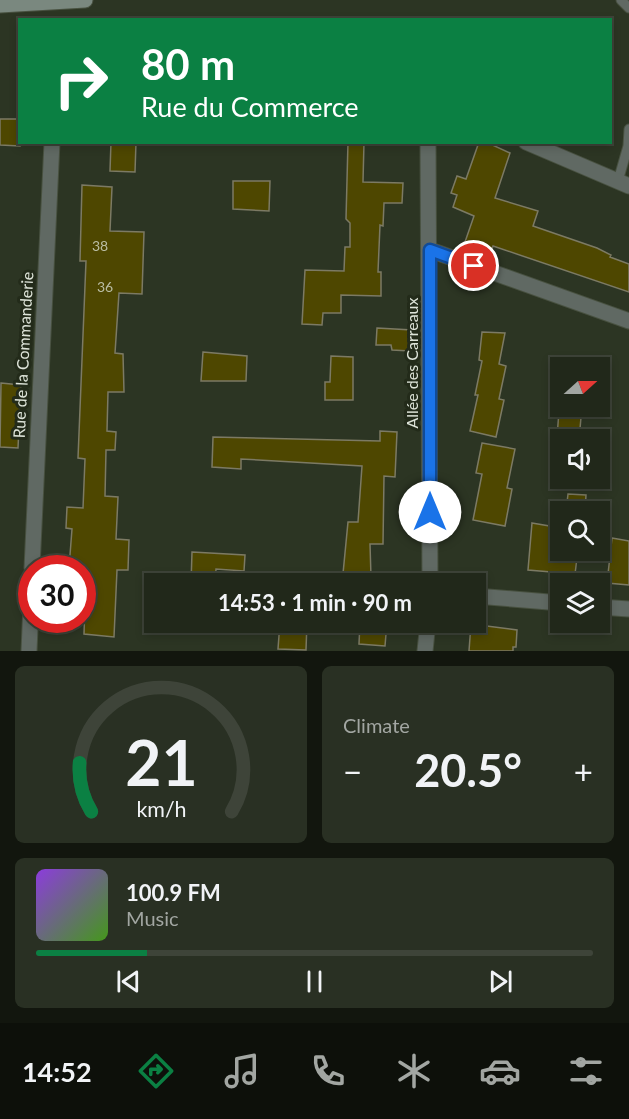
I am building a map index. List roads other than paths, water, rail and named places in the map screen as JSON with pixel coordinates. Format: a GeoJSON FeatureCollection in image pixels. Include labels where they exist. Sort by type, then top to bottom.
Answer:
{"type":"FeatureCollection","features":[{"type":"Feature","properties":{"kind":"main road"},"geometry":{"type":"LineString","coordinates":[[0,5],[85,0]]}},
{"type":"Feature","properties":{"kind":"street","name":"Rue de la Commanderie"},"geometry":{"type":"LineString","coordinates":[[33,555],[51,144]]}},
{"type":"Feature","properties":{"kind":"street","name":"Allée des Carreaux"},"geometry":{"type":"LineString","coordinates":[[428,144],[430,573]]}},
{"type":"Feature","properties":{"kind":"street"},"geometry":{"type":"LineString","coordinates":[[531,144],[623,183]]}},
{"type":"Feature","properties":{"kind":"street"},"geometry":{"type":"LineString","coordinates":[[430,250],[629,321]]}},
{"type":"Feature","properties":{"kind":"street"},"geometry":{"type":"LineString","coordinates":[[486,597],[550,602]]}},
{"type":"Feature","properties":{"kind":"street"},"geometry":{"type":"LineString","coordinates":[[610,608],[629,609]]}},
{"type":"Feature","properties":{"kind":"street"},"geometry":{"type":"LineString","coordinates":[[29,651],[30,633]]}},
{"type":"Feature","properties":{"kind":"street"},"geometry":{"type":"LineString","coordinates":[[425,651],[427,633]]}},
{"type":"Feature","properties":{"kind":"lane"},"geometry":{"type":"LineString","coordinates":[[621,0],[629,8]]}},
{"type":"Feature","properties":{"kind":"lane"},"geometry":{"type":"LineString","coordinates":[[623,183],[629,129]]}}]}
